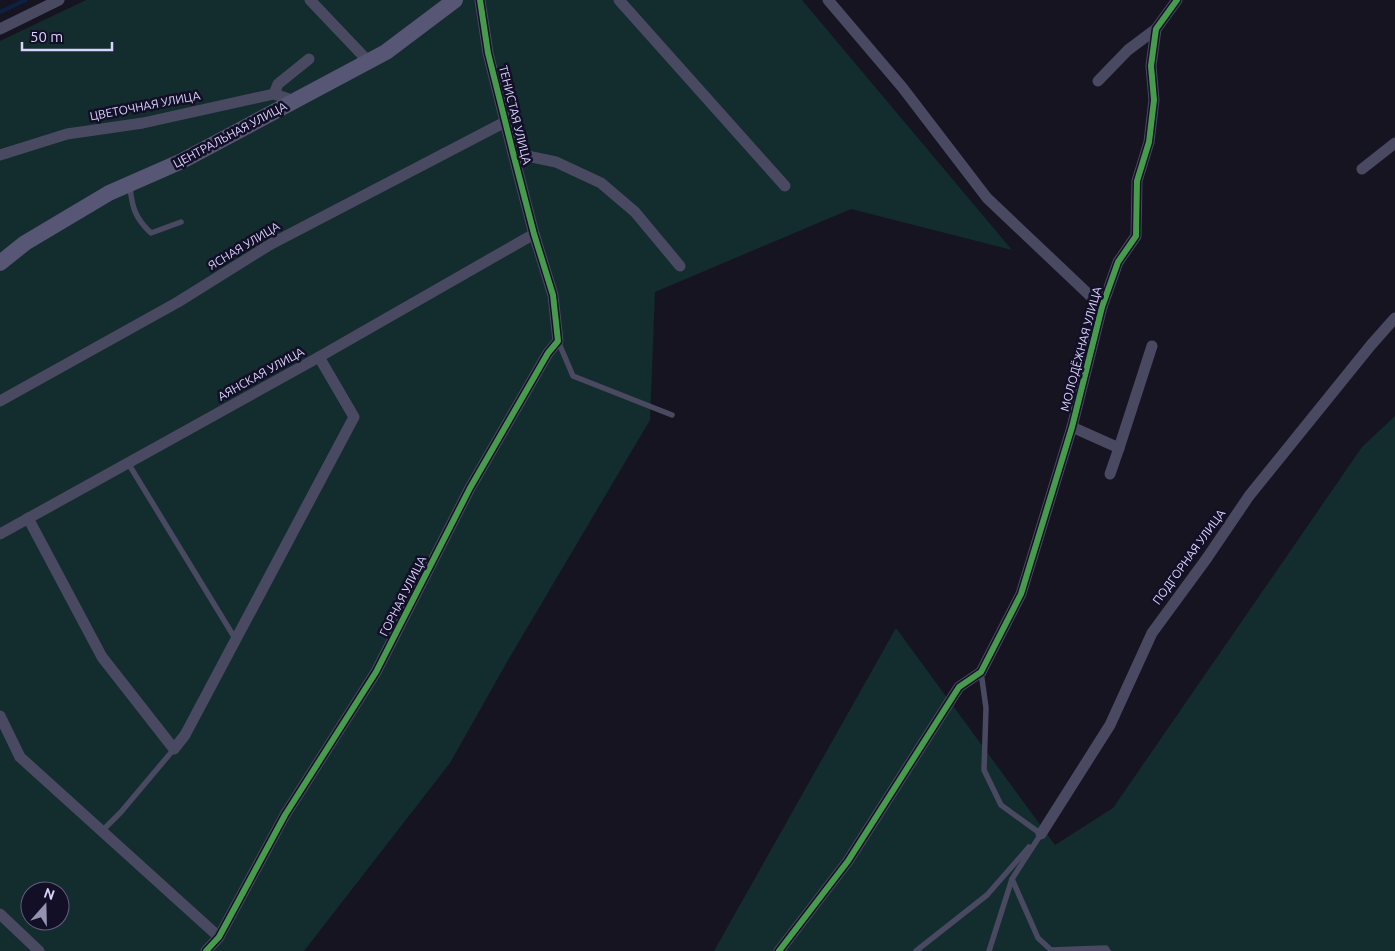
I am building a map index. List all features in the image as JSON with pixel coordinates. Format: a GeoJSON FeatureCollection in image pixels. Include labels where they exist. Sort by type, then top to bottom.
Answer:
{"type":"FeatureCollection","features":[{"type":"Feature","properties":{"kind":"main road","name":"ЦЕНТРАЛЬНАЯ УЛИЦА"},"geometry":{"type":"LineString","coordinates":[[0,263],[25,243],[109,194],[182,161],[386,52],[455,0]]}},
{"type":"Feature","properties":{"kind":"street"},"geometry":{"type":"LineString","coordinates":[[0,29],[59,0]]}},
{"type":"Feature","properties":{"kind":"street"},"geometry":{"type":"LineString","coordinates":[[310,0],[368,61]]}},
{"type":"Feature","properties":{"kind":"street","name":"ТЕНИСТАЯ УЛИЦА"},"geometry":{"type":"LineString","coordinates":[[480,0],[488,52],[534,234]]}},
{"type":"Feature","properties":{"kind":"street"},"geometry":{"type":"LineString","coordinates":[[619,0],[785,186]]}},
{"type":"Feature","properties":{"kind":"street"},"geometry":{"type":"LineString","coordinates":[[828,0],[902,87],[987,198],[1102,308]]}},
{"type":"Feature","properties":{"kind":"street","name":"МОЛОДЁЖНАЯ УЛИЦА"},"geometry":{"type":"LineString","coordinates":[[981,672],[1021,594],[1072,427],[1102,308],[1118,262],[1136,236],[1138,181],[1149,142],[1154,100],[1150,66],[1156,29],[1177,0]]}},
{"type":"Feature","properties":{"kind":"street"},"geometry":{"type":"LineString","coordinates":[[1098,81],[1128,50],[1156,29]]}},
{"type":"Feature","properties":{"kind":"street"},"geometry":{"type":"LineString","coordinates":[[295,101],[274,94],[278,84],[309,59]]}},
{"type":"Feature","properties":{"kind":"street","name":"ЦВЕТОЧНАЯ УЛИЦА"},"geometry":{"type":"LineString","coordinates":[[0,155],[67,134],[143,123],[274,94]]}},
{"type":"Feature","properties":{"kind":"street","name":"ЯСНАЯ УЛИЦА"},"geometry":{"type":"LineString","coordinates":[[0,400],[178,302],[271,244],[505,122]]}},
{"type":"Feature","properties":{"kind":"street"},"geometry":{"type":"LineString","coordinates":[[1362,170],[1395,143]]}},
{"type":"Feature","properties":{"kind":"street"},"geometry":{"type":"LineString","coordinates":[[513,153],[556,162],[601,183],[635,212],[680,266]]}},
{"type":"Feature","properties":{"kind":"street"},"geometry":{"type":"LineString","coordinates":[[534,234],[553,295],[558,341]]}},
{"type":"Feature","properties":{"kind":"street","name":"АЯНСКАЯ УЛИЦА"},"geometry":{"type":"LineString","coordinates":[[0,534],[319,358],[534,234]]}},
{"type":"Feature","properties":{"kind":"street","name":"ПОДГОРНАЯ УЛИЦА"},"geometry":{"type":"LineString","coordinates":[[1041,834],[1110,725],[1152,633],[1207,558],[1249,496],[1395,318]]}},
{"type":"Feature","properties":{"kind":"street","name":"ГОРНАЯ УЛИЦА"},"geometry":{"type":"LineString","coordinates":[[206,951],[219,937],[284,815],[376,672],[470,488],[548,353],[558,341]]}},
{"type":"Feature","properties":{"kind":"street"},"geometry":{"type":"LineString","coordinates":[[1110,474],[1152,346]]}},
{"type":"Feature","properties":{"kind":"street"},"geometry":{"type":"LineString","coordinates":[[28,518],[102,657],[174,749],[185,735],[354,417],[319,358]]}},
{"type":"Feature","properties":{"kind":"street"},"geometry":{"type":"LineString","coordinates":[[1072,427],[1119,448]]}},
{"type":"Feature","properties":{"kind":"street"},"geometry":{"type":"LineString","coordinates":[[779,951],[848,861],[959,687],[981,672]]}},
{"type":"Feature","properties":{"kind":"street"},"geometry":{"type":"LineString","coordinates":[[0,716],[20,757],[219,937]]}},
{"type":"Feature","properties":{"kind":"street"},"geometry":{"type":"LineString","coordinates":[[0,914],[39,951]]}},
{"type":"Feature","properties":{"kind":"lane"},"geometry":{"type":"LineString","coordinates":[[129,184],[132,207],[142,224],[151,233],[181,222]]}},
{"type":"Feature","properties":{"kind":"lane"},"geometry":{"type":"LineString","coordinates":[[558,341],[573,376],[672,415]]}},
{"type":"Feature","properties":{"kind":"lane"},"geometry":{"type":"LineString","coordinates":[[128,463],[236,640]]}},
{"type":"Feature","properties":{"kind":"lane"},"geometry":{"type":"LineString","coordinates":[[981,672],[986,708],[984,770],[1000,805],[1041,834]]}},
{"type":"Feature","properties":{"kind":"lane"},"geometry":{"type":"LineString","coordinates":[[102,831],[121,812],[174,749]]}},
{"type":"Feature","properties":{"kind":"lane"},"geometry":{"type":"LineString","coordinates":[[989,951],[1012,879],[1041,834]]}},
{"type":"Feature","properties":{"kind":"lane"},"geometry":{"type":"LineString","coordinates":[[916,951],[987,895],[1041,834]]}},
{"type":"Feature","properties":{"kind":"lane"},"geometry":{"type":"LineString","coordinates":[[1012,879],[1038,938],[1051,950],[1106,948],[1108,951]]}},
{"type":"Feature","properties":{"kind":"green space"},"geometry":{"type":"Polygon","coordinates":[[[86,0],[802,0],[1012,250],[851,209],[655,292],[650,420],[507,662],[450,763],[304,951],[0,951],[0,41],[86,0]]]}},
{"type":"Feature","properties":{"kind":"green space"},"geometry":{"type":"Polygon","coordinates":[[[1395,416],[1395,951],[714,951],[896,628],[1055,845],[1113,808],[1362,447],[1395,416]]]}},
{"type":"Feature","properties":{"kind":"waterway"},"geometry":{"type":"LineString","coordinates":[[0,12],[26,0]]}},
{"type":"Feature","properties":{"kind":"cycle path"},"geometry":{"type":"LineString","coordinates":[[206,951],[219,937],[285,815],[376,672],[470,488],[548,353],[558,341],[553,295],[534,234],[488,53],[480,0]]}},
{"type":"Feature","properties":{"kind":"cycle path"},"geometry":{"type":"LineString","coordinates":[[779,951],[848,861],[959,687],[981,672],[1021,594],[1072,427],[1102,307],[1118,262],[1136,236],[1137,181],[1149,142],[1154,100],[1151,66],[1156,29],[1177,0]]}}]}
